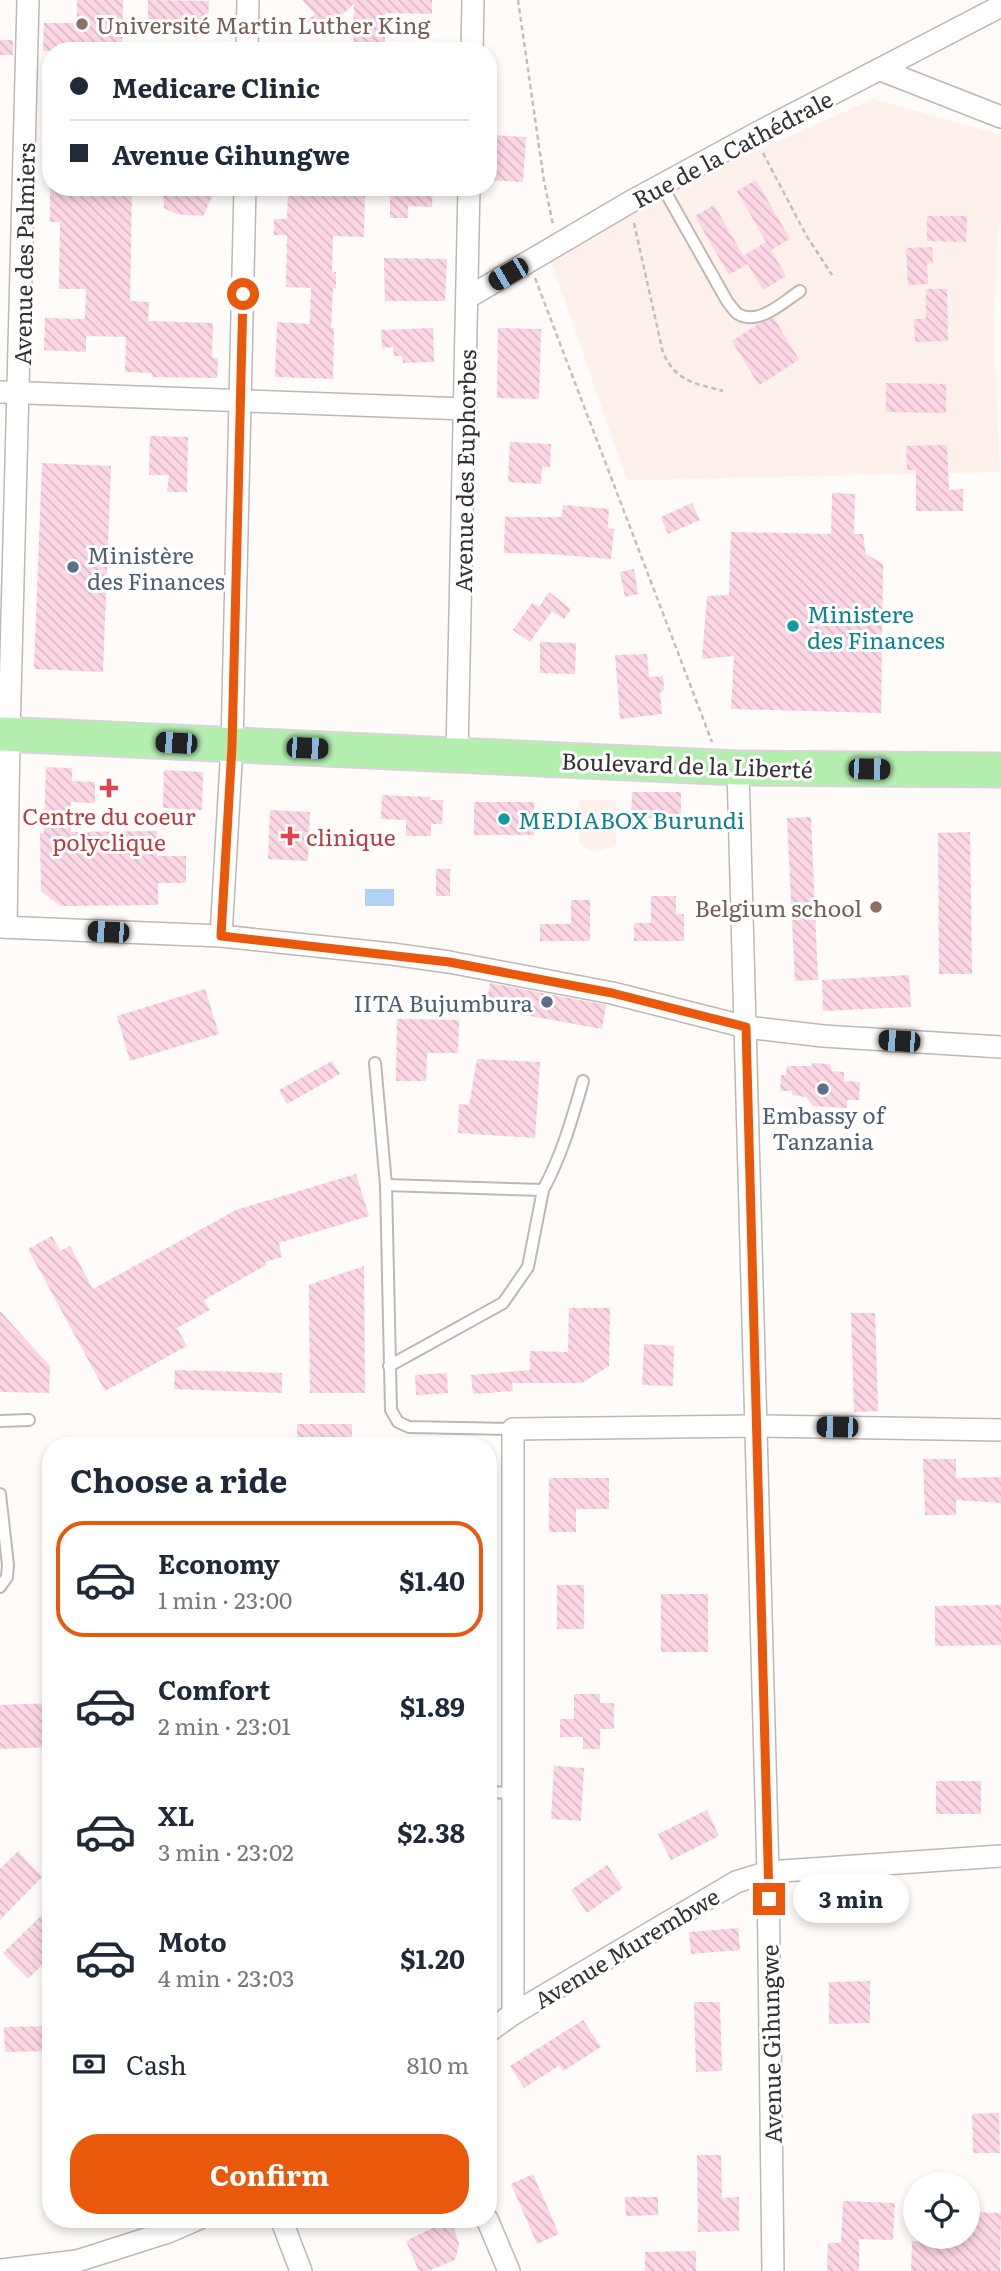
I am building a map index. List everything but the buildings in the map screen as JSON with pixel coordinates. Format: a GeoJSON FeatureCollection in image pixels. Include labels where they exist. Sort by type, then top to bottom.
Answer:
{"type":"FeatureCollection","features":[{"type":"Feature","properties":{"kind":"highway"},"geometry":{"type":"LineString","coordinates":[[4,734],[457,754]]}},
{"type":"Feature","properties":{"kind":"highway","name":"Boulevard de la Liberté"},"geometry":{"type":"LineString","coordinates":[[457,754],[730,767],[1001,770]]}},
{"type":"Feature","properties":{"kind":"street","name":"Avenue des Palmiers"},"geometry":{"type":"LineString","coordinates":[[3,927],[10,392],[29,0]]}},
{"type":"Feature","properties":{"kind":"street"},"geometry":{"type":"LineString","coordinates":[[247,42],[248,0]]}},
{"type":"Feature","properties":{"kind":"street"},"geometry":{"type":"LineString","coordinates":[[472,42],[473,0]]}},
{"type":"Feature","properties":{"kind":"street","name":"Rue de la Cathédrale"},"geometry":{"type":"LineString","coordinates":[[467,298],[630,202],[1001,6]]}},
{"type":"Feature","properties":{"kind":"street"},"geometry":{"type":"LineString","coordinates":[[881,70],[1001,117]]}},
{"type":"Feature","properties":{"kind":"street"},"geometry":{"type":"LineString","coordinates":[[221,936],[232,746],[245,196]]}},
{"type":"Feature","properties":{"kind":"street","name":"Avenue des Euphorbes"},"geometry":{"type":"LineString","coordinates":[[457,754],[469,196]]}},
{"type":"Feature","properties":{"kind":"street"},"geometry":{"type":"LineString","coordinates":[[10,392],[466,409]]}},
{"type":"Feature","properties":{"kind":"street","name":"Avenue Gihungwe"},"geometry":{"type":"LineString","coordinates":[[730,767],[746,1027],[768,1872],[773,2271]]}},
{"type":"Feature","properties":{"kind":"street"},"geometry":{"type":"LineString","coordinates":[[3,927],[221,936],[449,962],[612,993],[746,1027],[823,1036],[1001,1047]]}},
{"type":"Feature","properties":{"kind":"street"},"geometry":{"type":"LineString","coordinates":[[513,2014],[513,1429],[755,1426],[1001,1430]]}},
{"type":"Feature","properties":{"kind":"street","name":"Avenue Murembwe"},"geometry":{"type":"LineString","coordinates":[[497,2026],[736,1882],[768,1872],[1001,1856]]}},
{"type":"Feature","properties":{"kind":"street"},"geometry":{"type":"LineString","coordinates":[[0,2270],[77,2261],[177,2228]]}},
{"type":"Feature","properties":{"kind":"street"},"geometry":{"type":"LineString","coordinates":[[284,2228],[301,2271]]}},
{"type":"Feature","properties":{"kind":"street"},"geometry":{"type":"LineString","coordinates":[[491,2228],[509,2271]]}},
{"type":"Feature","properties":{"kind":"lane"},"geometry":{"type":"LineString","coordinates":[[662,186],[727,301],[738,314],[751,317],[764,315],[800,291]]}},
{"type":"Feature","properties":{"kind":"lane"},"geometry":{"type":"LineString","coordinates":[[375,1063],[386,1185],[391,1410],[398,1422],[409,1427],[513,1429]]}},
{"type":"Feature","properties":{"kind":"lane"},"geometry":{"type":"LineString","coordinates":[[388,1366],[503,1303],[528,1267],[543,1190],[568,1136],[583,1081]]}},
{"type":"Feature","properties":{"kind":"lane"},"geometry":{"type":"LineString","coordinates":[[386,1185],[543,1190]]}},
{"type":"Feature","properties":{"kind":"lane"},"geometry":{"type":"LineString","coordinates":[[0,1421],[29,1420]]}},
{"type":"Feature","properties":{"kind":"lane"},"geometry":{"type":"LineString","coordinates":[[0,1494],[8,1565],[7,1577],[0,1587]]}},
{"type":"Feature","properties":{"kind":"lane"},"geometry":{"type":"LineString","coordinates":[[497,1792],[512,1793]]}},
{"type":"Feature","properties":{"kind":"path"},"geometry":{"type":"LineString","coordinates":[[518,0],[544,181],[558,246]]}},
{"type":"Feature","properties":{"kind":"path"},"geometry":{"type":"LineString","coordinates":[[757,133],[762,150],[806,234],[832,275]]}},
{"type":"Feature","properties":{"kind":"path"},"geometry":{"type":"LineString","coordinates":[[630,202],[663,353],[670,366],[683,379],[723,391]]}},
{"type":"Feature","properties":{"kind":"path"},"geometry":{"type":"LineString","coordinates":[[529,261],[730,767]]}},
{"type":"Feature","properties":{"kind":"shaded area"},"geometry":{"type":"Polygon","coordinates":[[[873,99],[1001,135],[1001,219],[997,238],[994,339],[1000,472],[627,480],[550,258],[621,215],[709,172],[873,99]]]}},
{"type":"Feature","properties":{"kind":"shaded area"},"geometry":{"type":"Polygon","coordinates":[[[579,800],[616,800],[616,846],[594,852],[579,844],[579,800]]]}},
{"type":"Feature","properties":{"kind":"water"},"geometry":{"type":"Polygon","coordinates":[[[365,889],[394,889],[394,906],[365,906],[365,889]]]}},
{"type":"Feature","properties":{"kind":"place","name":"Université Martin Luther King"},"geometry":{"type":"Point","coordinates":[82,24]}},
{"type":"Feature","properties":{"kind":"place","name":"Ministère des Finances"},"geometry":{"type":"Point","coordinates":[73,567]}},
{"type":"Feature","properties":{"kind":"place","name":"Ministere des Finances"},"geometry":{"type":"Point","coordinates":[793,626]}},
{"type":"Feature","properties":{"kind":"place","name":"Centre du coeur polyclique"},"geometry":{"type":"Point","coordinates":[109,788]}},
{"type":"Feature","properties":{"kind":"place","name":"MEDIABOX Burundi"},"geometry":{"type":"Point","coordinates":[504,819]}},
{"type":"Feature","properties":{"kind":"place","name":"clinique"},"geometry":{"type":"Point","coordinates":[290,836]}},
{"type":"Feature","properties":{"kind":"place","name":"Belgium school"},"geometry":{"type":"Point","coordinates":[876,907]}},
{"type":"Feature","properties":{"kind":"place","name":"IITA Bujumbura"},"geometry":{"type":"Point","coordinates":[547,1002]}},
{"type":"Feature","properties":{"kind":"place","name":"Embassy of Tanzania"},"geometry":{"type":"Point","coordinates":[823,1089]}},
{"type":"Feature","properties":{"kind":"route"},"geometry":{"type":"LineString","coordinates":[[243,294],[232,746],[221,936],[449,962],[612,993],[746,1027],[769,1899]]}}]}
